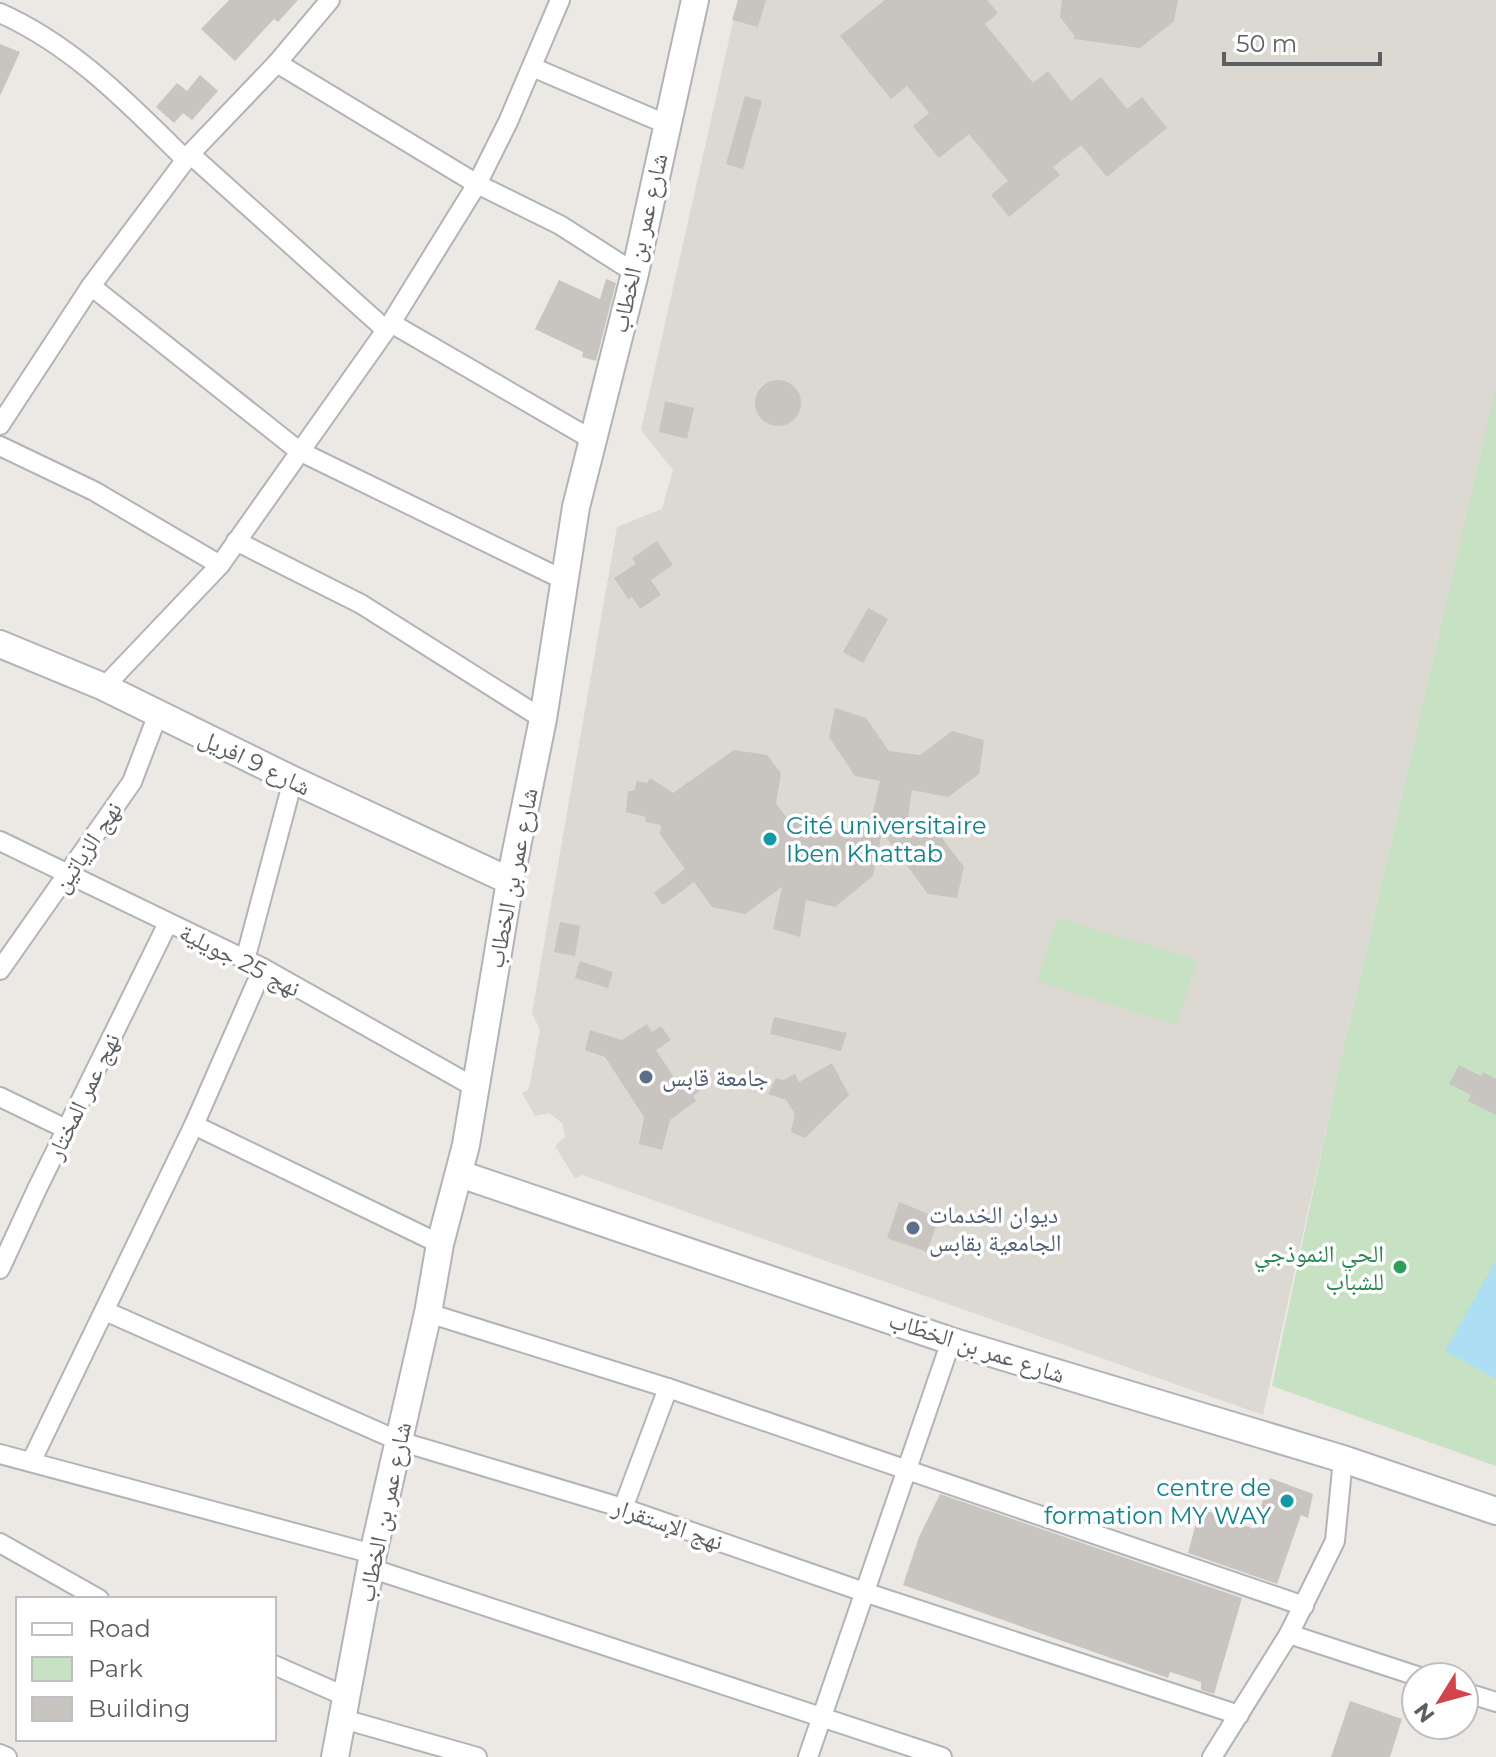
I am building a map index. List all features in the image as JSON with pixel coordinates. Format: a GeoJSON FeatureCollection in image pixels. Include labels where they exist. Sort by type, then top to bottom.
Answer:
{"type":"FeatureCollection","features":[{"type":"Feature","properties":{"kind":"street"},"geometry":{"type":"LineString","coordinates":[[0,425],[91,286],[188,157],[277,63],[330,0]]}},
{"type":"Feature","properties":{"kind":"street"},"geometry":{"type":"LineString","coordinates":[[104,687],[220,565],[389,326],[477,184],[508,122],[560,0]]}},
{"type":"Feature","properties":{"kind":"street","name":"شارع عمر بن الخطاب"},"geometry":{"type":"LineString","coordinates":[[335,1757],[371,1561],[428,1313],[440,1244],[460,1174],[510,881],[543,719],[576,507],[635,273],[695,0]]}},
{"type":"Feature","properties":{"kind":"street"},"geometry":{"type":"LineString","coordinates":[[0,13],[41,33],[79,60],[188,157],[389,326],[591,439]]}},
{"type":"Feature","properties":{"kind":"street"},"geometry":{"type":"LineString","coordinates":[[277,63],[477,184],[560,225],[635,273]]}},
{"type":"Feature","properties":{"kind":"street"},"geometry":{"type":"LineString","coordinates":[[532,67],[666,124]]}},
{"type":"Feature","properties":{"kind":"street"},"geometry":{"type":"LineString","coordinates":[[91,286],[299,451],[564,580]]}},
{"type":"Feature","properties":{"kind":"street"},"geometry":{"type":"LineString","coordinates":[[0,446],[94,491],[220,565]]}},
{"type":"Feature","properties":{"kind":"street"},"geometry":{"type":"LineString","coordinates":[[236,541],[361,604],[543,719]]}},
{"type":"Feature","properties":{"kind":"street","name":"شارع 9 افريل"},"geometry":{"type":"LineString","coordinates":[[0,644],[104,687],[293,780],[510,881]]}},
{"type":"Feature","properties":{"kind":"street","name":"نهج الزياتين"},"geometry":{"type":"LineString","coordinates":[[0,970],[132,782],[158,714]]}},
{"type":"Feature","properties":{"kind":"street"},"geometry":{"type":"LineString","coordinates":[[245,960],[293,780]]}},
{"type":"Feature","properties":{"kind":"street","name":"نهج 25 جويلية"},"geometry":{"type":"LineString","coordinates":[[0,841],[263,968],[476,1088]]}},
{"type":"Feature","properties":{"kind":"street","name":"نهج عمر المختار"},"geometry":{"type":"LineString","coordinates":[[0,1269],[168,923]]}},
{"type":"Feature","properties":{"kind":"street"},"geometry":{"type":"LineString","coordinates":[[31,1462],[194,1125],[263,968]]}},
{"type":"Feature","properties":{"kind":"street"},"geometry":{"type":"LineString","coordinates":[[0,1097],[66,1129]]}},
{"type":"Feature","properties":{"kind":"street"},"geometry":{"type":"LineString","coordinates":[[194,1125],[440,1244]]}},
{"type":"Feature","properties":{"kind":"street","name":"شارع عمر بن الخطّاب"},"geometry":{"type":"LineString","coordinates":[[460,1174],[951,1341],[1343,1459],[1496,1511]]}},
{"type":"Feature","properties":{"kind":"street","name":"نهج الإستقرار"},"geometry":{"type":"LineString","coordinates":[[105,1311],[399,1441],[623,1508],[864,1592],[1239,1715]]}},
{"type":"Feature","properties":{"kind":"street"},"geometry":{"type":"LineString","coordinates":[[428,1313],[668,1388],[1304,1606]]}},
{"type":"Feature","properties":{"kind":"street"},"geometry":{"type":"LineString","coordinates":[[808,1757],[951,1341]]}},
{"type":"Feature","properties":{"kind":"street"},"geometry":{"type":"LineString","coordinates":[[623,1508],[668,1388]]}},
{"type":"Feature","properties":{"kind":"street"},"geometry":{"type":"LineString","coordinates":[[0,1454],[371,1561],[942,1757]]}},
{"type":"Feature","properties":{"kind":"street"},"geometry":{"type":"LineString","coordinates":[[1212,1757],[1289,1634],[1335,1541],[1343,1459]]}},
{"type":"Feature","properties":{"kind":"street"},"geometry":{"type":"LineString","coordinates":[[0,1543],[95,1597]]}},
{"type":"Feature","properties":{"kind":"street"},"geometry":{"type":"LineString","coordinates":[[1289,1634],[1400,1670]]}},
{"type":"Feature","properties":{"kind":"street"},"geometry":{"type":"LineString","coordinates":[[276,1666],[345,1708],[477,1757]]}},
{"type":"Feature","properties":{"kind":"street"},"geometry":{"type":"LineString","coordinates":[[0,1754],[7,1757]]}},
{"type":"Feature","properties":{"kind":"shaded area"},"geometry":{"type":"Polygon","coordinates":[[[738,0],[1496,0],[1496,387],[1353,1007],[1263,1415],[582,1175],[575,1178],[555,1146],[565,1137],[562,1123],[549,1113],[535,1116],[522,1093],[529,1089],[540,1030],[532,1013],[617,527],[662,509],[673,470],[641,430],[738,0]]]}},
{"type":"Feature","properties":{"kind":"green space"},"geometry":{"type":"Polygon","coordinates":[[[1496,386],[1496,1466],[1272,1386],[1341,1060],[1496,386]]]}},
{"type":"Feature","properties":{"kind":"green space"},"geometry":{"type":"Polygon","coordinates":[[[1057,918],[1197,960],[1176,1025],[1036,981],[1057,918]]]}},
{"type":"Feature","properties":{"kind":"water"},"geometry":{"type":"Polygon","coordinates":[[[1496,1260],[1496,1379],[1445,1351],[1496,1260]]]}},
{"type":"Feature","properties":{"kind":"building"},"geometry":{"type":"Polygon","coordinates":[[[229,0],[298,0],[278,22],[274,19],[235,61],[201,29],[229,0]]]}},
{"type":"Feature","properties":{"kind":"building"},"geometry":{"type":"Polygon","coordinates":[[[738,0],[766,0],[758,27],[732,20],[738,0]]]}},
{"type":"Feature","properties":{"kind":"building"},"geometry":{"type":"Polygon","coordinates":[[[885,0],[987,0],[998,13],[985,24],[1033,83],[1048,71],[1071,101],[1101,77],[1127,109],[1142,97],[1167,128],[1107,177],[1081,145],[1053,167],[1060,175],[1009,217],[991,195],[1008,181],[969,134],[939,158],[913,126],[929,113],[907,86],[891,99],[840,36],[885,0]]]}},
{"type":"Feature","properties":{"kind":"building"},"geometry":{"type":"Polygon","coordinates":[[[1062,0],[1178,0],[1174,21],[1140,48],[1074,39],[1060,17],[1062,0]]]}},
{"type":"Feature","properties":{"kind":"building"},"geometry":{"type":"Polygon","coordinates":[[[0,44],[20,52],[0,96],[0,44]]]}},
{"type":"Feature","properties":{"kind":"building"},"geometry":{"type":"Polygon","coordinates":[[[200,75],[218,91],[192,120],[183,113],[174,123],[156,107],[177,83],[187,91],[200,75]]]}},
{"type":"Feature","properties":{"kind":"building"},"geometry":{"type":"Polygon","coordinates":[[[745,96],[762,101],[743,169],[726,164],[745,96]]]}},
{"type":"Feature","properties":{"kind":"building"},"geometry":{"type":"Polygon","coordinates":[[[606,279],[616,283],[596,361],[582,357],[583,352],[535,329],[559,280],[600,299],[606,279]]]}},
{"type":"Feature","properties":{"kind":"building"},"geometry":{"type":"Polygon","coordinates":[[[778,380],[794,387],[801,403],[794,419],[778,426],[762,419],[755,403],[762,387],[778,380]]]}},
{"type":"Feature","properties":{"kind":"building"},"geometry":{"type":"Polygon","coordinates":[[[665,401],[694,408],[687,439],[659,432],[665,401]]]}},
{"type":"Feature","properties":{"kind":"building"},"geometry":{"type":"Polygon","coordinates":[[[657,541],[673,565],[651,580],[661,595],[640,609],[632,597],[628,599],[614,578],[636,564],[632,558],[657,541]]]}},
{"type":"Feature","properties":{"kind":"building"},"geometry":{"type":"Polygon","coordinates":[[[868,608],[888,619],[863,663],[843,652],[868,608]]]}},
{"type":"Feature","properties":{"kind":"building","name":"Cité universitaire Iben Khattab"},"geometry":{"type":"Polygon","coordinates":[[[835,708],[866,718],[889,751],[920,755],[952,731],[984,740],[979,774],[948,797],[912,790],[907,825],[939,834],[964,867],[957,898],[928,894],[882,832],[873,876],[835,907],[806,900],[800,937],[773,929],[782,887],[745,914],[712,907],[694,882],[663,905],[654,893],[685,869],[660,834],[661,825],[645,822],[646,817],[626,812],[628,791],[634,791],[637,781],[647,783],[650,778],[673,793],[734,750],[767,755],[781,773],[776,803],[789,821],[850,833],[872,816],[880,781],[855,776],[829,737],[835,708]]]}},
{"type":"Feature","properties":{"kind":"building"},"geometry":{"type":"Polygon","coordinates":[[[560,922],[580,926],[575,956],[554,952],[560,922]]]}},
{"type":"Feature","properties":{"kind":"building"},"geometry":{"type":"Polygon","coordinates":[[[580,961],[613,972],[608,988],[575,978],[580,961]]]}},
{"type":"Feature","properties":{"kind":"building"},"geometry":{"type":"Polygon","coordinates":[[[774,1017],[847,1033],[841,1051],[770,1034],[774,1017]]]}},
{"type":"Feature","properties":{"kind":"building"},"geometry":{"type":"Polygon","coordinates":[[[647,1024],[652,1032],[661,1026],[671,1040],[656,1050],[677,1082],[693,1072],[704,1088],[693,1096],[696,1101],[670,1120],[662,1150],[639,1144],[644,1117],[605,1057],[585,1050],[590,1030],[622,1040],[647,1024]]]}},
{"type":"Feature","properties":{"kind":"building"},"geometry":{"type":"Polygon","coordinates":[[[832,1063],[849,1095],[805,1138],[791,1132],[795,1114],[786,1100],[768,1094],[776,1078],[783,1080],[795,1074],[799,1082],[832,1063]]]}},
{"type":"Feature","properties":{"kind":"building"},"geometry":{"type":"Polygon","coordinates":[[[1459,1065],[1481,1076],[1483,1072],[1496,1079],[1496,1115],[1468,1101],[1471,1095],[1449,1084],[1459,1065]]]}},
{"type":"Feature","properties":{"kind":"building","name":"ديوان الخدمات الجامعية بقابس"},"geometry":{"type":"Polygon","coordinates":[[[899,1202],[939,1218],[927,1252],[887,1238],[899,1202]]]}},
{"type":"Feature","properties":{"kind":"building"},"geometry":{"type":"Polygon","coordinates":[[[1270,1478],[1313,1494],[1308,1518],[1301,1515],[1277,1584],[1188,1553],[1200,1508],[1254,1529],[1270,1478]]]}},
{"type":"Feature","properties":{"kind":"building"},"geometry":{"type":"Polygon","coordinates":[[[940,1494],[1242,1598],[1214,1694],[1201,1690],[1201,1682],[1170,1672],[1168,1678],[903,1585],[919,1537],[940,1494]]]}},
{"type":"Feature","properties":{"kind":"building"},"geometry":{"type":"Polygon","coordinates":[[[1350,1701],[1400,1718],[1390,1757],[1331,1757],[1350,1701]]]}},
{"type":"Feature","properties":{"kind":"place","name":"Cité universitaire Iben Khattab"},"geometry":{"type":"Point","coordinates":[770,839]}},
{"type":"Feature","properties":{"kind":"place","name":"جامعة قابس"},"geometry":{"type":"Point","coordinates":[646,1077]}},
{"type":"Feature","properties":{"kind":"place","name":"ديوان الخدمات الجامعية بقابس"},"geometry":{"type":"Point","coordinates":[913,1228]}},
{"type":"Feature","properties":{"kind":"place","name":"الحي النموذجي للشباب"},"geometry":{"type":"Point","coordinates":[1400,1267]}},
{"type":"Feature","properties":{"kind":"place","name":"centre de formation MY WAY"},"geometry":{"type":"Point","coordinates":[1287,1501]}}]}
